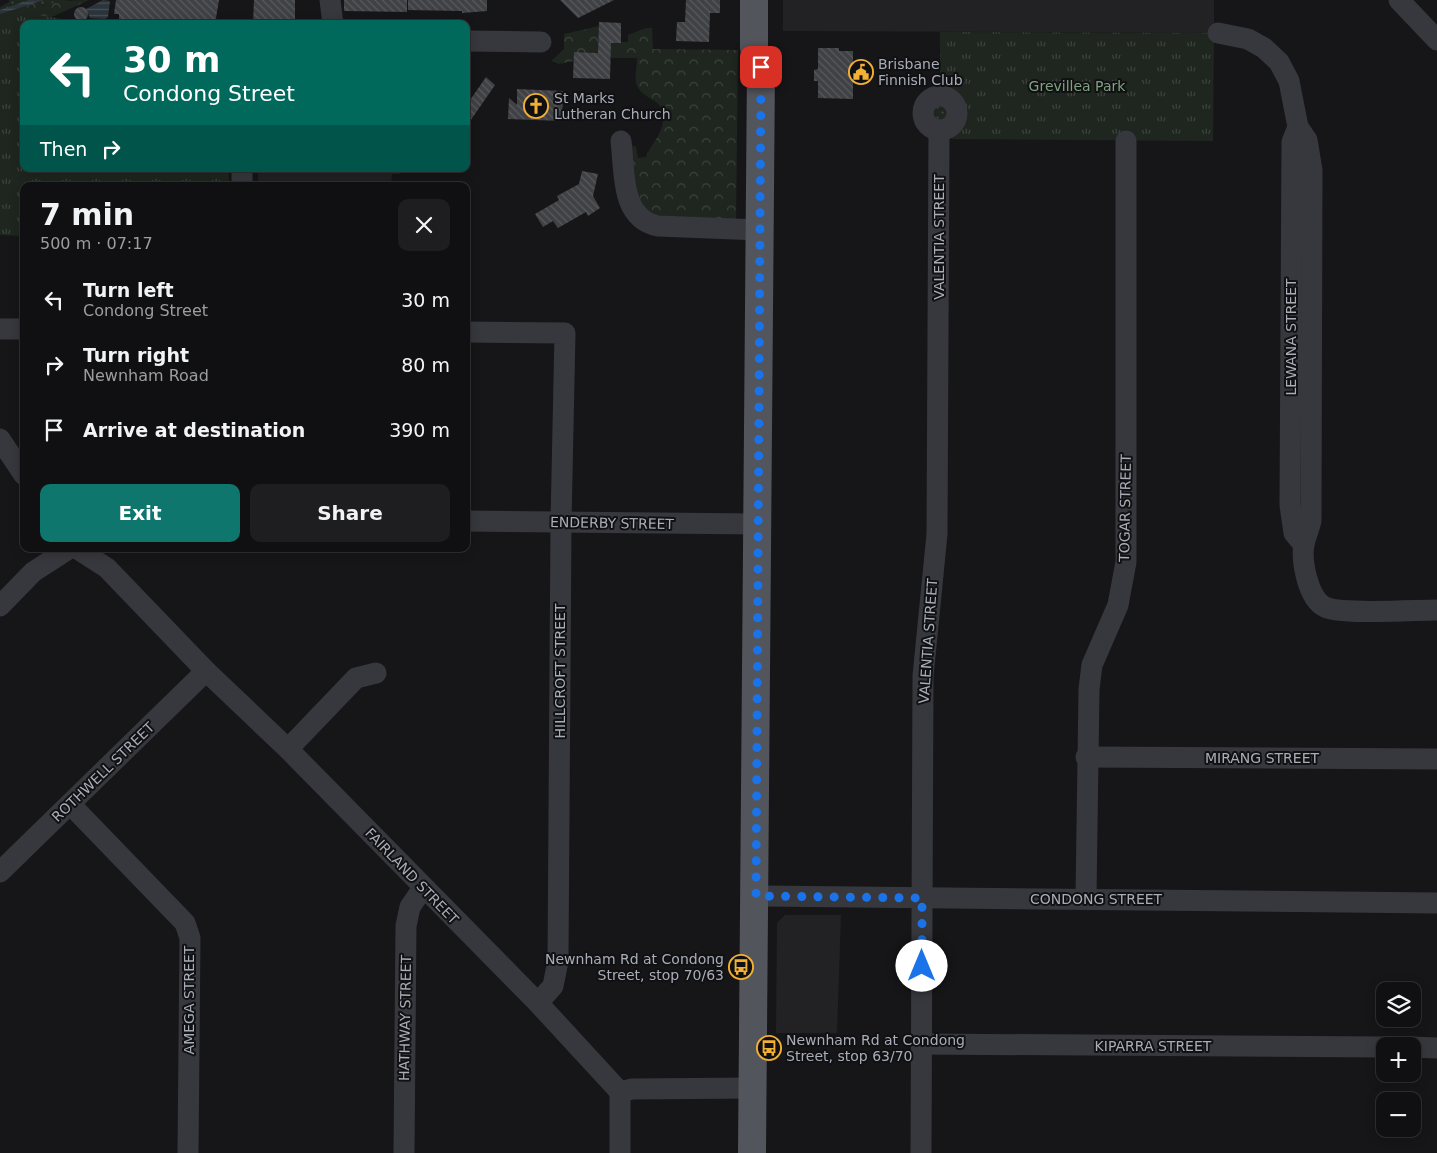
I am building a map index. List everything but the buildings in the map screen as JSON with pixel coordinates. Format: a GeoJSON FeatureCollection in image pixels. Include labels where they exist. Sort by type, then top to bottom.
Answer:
{"type":"FeatureCollection","features":[{"type":"Feature","properties":{"kind":"main road"},"geometry":{"type":"LineString","coordinates":[[752,1153],[756,896],[761,67],[754,48],[754,0]]}},
{"type":"Feature","properties":{"kind":"main road"},"geometry":{"type":"LineString","coordinates":[[761,67],[769,48],[770,0]]}},
{"type":"Feature","properties":{"kind":"street"},"geometry":{"type":"LineString","coordinates":[[330,0],[332,20]]}},
{"type":"Feature","properties":{"kind":"street"},"geometry":{"type":"LineString","coordinates":[[1399,0],[1437,40]]}},
{"type":"Feature","properties":{"kind":"street","name":"LEWANA STREET"},"geometry":{"type":"LineString","coordinates":[[1218,32],[1248,38],[1264,48],[1279,62],[1289,81],[1298,127],[1292,142],[1290,505],[1294,533],[1304,545],[1307,578],[1312,597],[1325,607],[1347,610],[1437,610]]}},
{"type":"Feature","properties":{"kind":"street"},"geometry":{"type":"LineString","coordinates":[[470,41],[541,42]]}},
{"type":"Feature","properties":{"kind":"street","name":"VALENTIA STREET"},"geometry":{"type":"LineString","coordinates":[[921,1153],[923,676],[937,534],[939,130]]}},
{"type":"Feature","properties":{"kind":"street"},"geometry":{"type":"LineString","coordinates":[[621,141],[629,204],[642,221],[658,226],[760,230]]}},
{"type":"Feature","properties":{"kind":"street","name":"TOGAR STREET"},"geometry":{"type":"LineString","coordinates":[[1086,898],[1086,757],[1089,689],[1092,664],[1118,605],[1126,562],[1126,141]]}},
{"type":"Feature","properties":{"kind":"street"},"geometry":{"type":"LineString","coordinates":[[0,329],[20,329]]}},
{"type":"Feature","properties":{"kind":"street","name":"HILLCROFT STREET"},"geometry":{"type":"LineString","coordinates":[[470,332],[565,332],[558,961],[552,986],[538,1003]]}},
{"type":"Feature","properties":{"kind":"street"},"geometry":{"type":"LineString","coordinates":[[0,439],[20,469]]}},
{"type":"Feature","properties":{"kind":"street","name":"ENDERBY STREET"},"geometry":{"type":"LineString","coordinates":[[470,521],[758,524]]}},
{"type":"Feature","properties":{"kind":"street"},"geometry":{"type":"LineString","coordinates":[[1,604],[33,572],[77,552]]}},
{"type":"Feature","properties":{"kind":"street","name":"FAIRLAND STREET"},"geometry":{"type":"LineString","coordinates":[[77,552],[288,749],[538,1003],[620,1092]]}},
{"type":"Feature","properties":{"kind":"street","name":"ROTHWELL STREET"},"geometry":{"type":"LineString","coordinates":[[0,872],[206,671]]}},
{"type":"Feature","properties":{"kind":"street"},"geometry":{"type":"LineString","coordinates":[[288,749],[356,678],[376,673]]}},
{"type":"Feature","properties":{"kind":"street","name":"MIRANG STREET"},"geometry":{"type":"LineString","coordinates":[[1086,757],[1437,759]]}},
{"type":"Feature","properties":{"kind":"street","name":"AMEGA STREET"},"geometry":{"type":"LineString","coordinates":[[70,804],[185,923],[190,938],[188,1153]]}},
{"type":"Feature","properties":{"kind":"street","name":"HATHWAY STREET"},"geometry":{"type":"LineString","coordinates":[[404,1153],[406,926],[410,907],[423,888]]}},
{"type":"Feature","properties":{"kind":"street","name":"CONDONG STREET"},"geometry":{"type":"LineString","coordinates":[[756,896],[1437,903]]}},
{"type":"Feature","properties":{"kind":"street","name":"KIPARRA STREET"},"geometry":{"type":"LineString","coordinates":[[921,1044],[1376,1047]]}},
{"type":"Feature","properties":{"kind":"street"},"geometry":{"type":"LineString","coordinates":[[1421,1047],[1437,1048]]}},
{"type":"Feature","properties":{"kind":"street"},"geometry":{"type":"LineString","coordinates":[[620,1153],[620,1092],[632,1089],[752,1088]]}},
{"type":"Feature","properties":{"kind":"shaded area"},"geometry":{"type":"Polygon","coordinates":[[[29,0],[44,0],[0,14],[0,10],[29,0]]]}},
{"type":"Feature","properties":{"kind":"shaded area"},"geometry":{"type":"Polygon","coordinates":[[[103,0],[110,1],[108,17],[105,19],[90,18],[86,9],[103,0]]]}},
{"type":"Feature","properties":{"kind":"shaded area"},"geometry":{"type":"Polygon","coordinates":[[[783,0],[1214,0],[1214,33],[783,31],[783,0]]]}},
{"type":"Feature","properties":{"kind":"shaded area"},"geometry":{"type":"Polygon","coordinates":[[[258,172],[400,172],[400,174],[392,174],[391,182],[258,182],[258,172]]]}},
{"type":"Feature","properties":{"kind":"shaded area"},"geometry":{"type":"Polygon","coordinates":[[[785,915],[841,915],[837,1033],[776,1033],[777,923],[785,915]]]}},
{"type":"Feature","properties":{"kind":"green space"},"geometry":{"type":"Polygon","coordinates":[[[9,0],[69,0],[42,6],[36,1],[0,16],[0,7],[9,2],[9,0]]]}},
{"type":"Feature","properties":{"kind":"green space"},"geometry":{"type":"Polygon","coordinates":[[[89,0],[49,20],[20,21],[6,9],[36,1],[43,6],[58,1],[89,0]]]}},
{"type":"Feature","properties":{"kind":"green space"},"geometry":{"type":"Polygon","coordinates":[[[0,9],[68,20],[20,20],[20,172],[229,172],[229,182],[20,182],[20,236],[0,235],[0,9]]]}},
{"type":"Feature","properties":{"kind":"green space"},"geometry":{"type":"Polygon","coordinates":[[[599,26],[598,42],[628,42],[628,35],[646,28],[652,28],[653,49],[738,50],[736,222],[659,219],[636,201],[631,145],[636,147],[638,158],[646,157],[660,132],[663,122],[662,108],[637,86],[637,58],[611,58],[611,53],[574,52],[574,61],[559,64],[551,61],[564,49],[564,34],[599,26]]]}},
{"type":"Feature","properties":{"kind":"green space","name":"Grevillea Park"},"geometry":{"type":"Polygon","coordinates":[[[940,32],[1214,33],[1213,141],[952,139],[952,135],[959,129],[964,114],[960,100],[955,94],[940,88],[940,32]]]}},
{"type":"Feature","properties":{"kind":"green space"},"geometry":{"type":"Polygon","coordinates":[[[940,103],[947,106],[950,113],[947,120],[940,123],[933,120],[930,113],[933,106],[940,103]]]}},
{"type":"Feature","properties":{"kind":"place","name":"Brisbane Finnish Club"},"geometry":{"type":"Point","coordinates":[861,72]}},
{"type":"Feature","properties":{"kind":"place","name":"St Marks Lutheran Church"},"geometry":{"type":"Point","coordinates":[536,106]}},
{"type":"Feature","properties":{"kind":"place","name":"Newnham Rd at Condong Street, stop 70/63"},"geometry":{"type":"Point","coordinates":[741,967]}},
{"type":"Feature","properties":{"kind":"place","name":"Newnham Rd at Condong Street, stop 63/70"},"geometry":{"type":"Point","coordinates":[769,1048]}},
{"type":"Feature","properties":{"kind":"route"},"geometry":{"type":"LineString","coordinates":[[761,67],[756,896],[922,898],[922,966]]}}]}
